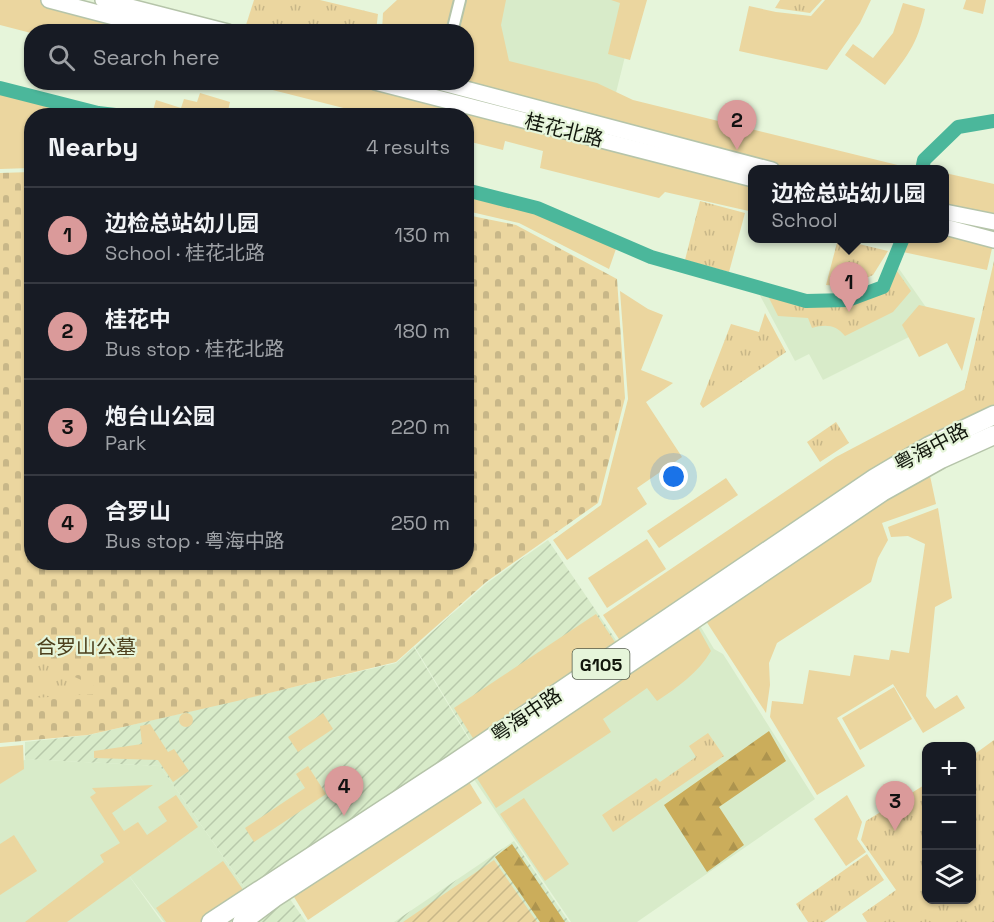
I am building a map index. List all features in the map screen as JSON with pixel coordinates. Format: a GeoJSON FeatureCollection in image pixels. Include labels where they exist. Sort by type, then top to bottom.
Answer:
{"type":"FeatureCollection","features":[{"type":"Feature","properties":{"kind":"highway","name":"粤海中路"},"geometry":{"type":"LineString","coordinates":[[211,922],[453,764],[876,478],[929,446],[994,414]]}},
{"type":"Feature","properties":{"kind":"highway","name":"粤海中路"},"geometry":{"type":"LineString","coordinates":[[242,922],[274,898],[462,776],[882,492],[941,459],[994,435]]}},
{"type":"Feature","properties":{"kind":"main road"},"geometry":{"type":"LineString","coordinates":[[49,0],[140,24]]}},
{"type":"Feature","properties":{"kind":"main road"},"geometry":{"type":"LineString","coordinates":[[103,0],[197,24]]}},
{"type":"Feature","properties":{"kind":"main road","name":"桂花北路"},"geometry":{"type":"LineString","coordinates":[[453,90],[748,177]]}},
{"type":"Feature","properties":{"kind":"main road","name":"桂花北路"},"geometry":{"type":"LineString","coordinates":[[455,90],[752,165]]}},
{"type":"Feature","properties":{"kind":"main road"},"geometry":{"type":"LineString","coordinates":[[949,213],[994,222]]}},
{"type":"Feature","properties":{"kind":"main road"},"geometry":{"type":"LineString","coordinates":[[949,228],[994,240]]}},
{"type":"Feature","properties":{"kind":"street"},"geometry":{"type":"LineString","coordinates":[[454,24],[460,0]]}},
{"type":"Feature","properties":{"kind":"shaded area"},"geometry":{"type":"Polygon","coordinates":[[[463,0],[639,0],[608,125],[474,84],[474,24],[465,24],[463,0]]]}},
{"type":"Feature","properties":{"kind":"shaded area"},"geometry":{"type":"Polygon","coordinates":[[[895,263],[937,323],[823,380],[809,354],[795,361],[756,288],[805,301],[848,301],[884,287],[895,263]]]}},
{"type":"Feature","properties":{"kind":"shaded area"},"geometry":{"type":"Polygon","coordinates":[[[548,540],[622,649],[475,748],[415,647],[487,583],[548,540]]]}},
{"type":"Feature","properties":{"kind":"shaded area"},"geometry":{"type":"Polygon","coordinates":[[[696,619],[714,649],[723,654],[815,799],[637,922],[571,922],[469,772],[696,619]]]}},
{"type":"Feature","properties":{"kind":"shaded area"},"geometry":{"type":"Polygon","coordinates":[[[414,647],[474,748],[250,895],[160,766],[25,759],[25,742],[89,735],[396,663],[414,647]]]}},
{"type":"Feature","properties":{"kind":"shaded area"},"geometry":{"type":"Polygon","coordinates":[[[26,759],[160,766],[249,894],[208,922],[164,922],[124,869],[162,922],[0,922],[0,775],[26,759]]]}},
{"type":"Feature","properties":{"kind":"shaded area"},"geometry":{"type":"Polygon","coordinates":[[[514,841],[569,922],[394,922],[514,841]]]}},
{"type":"Feature","properties":{"kind":"shaded area"},"geometry":{"type":"Polygon","coordinates":[[[285,892],[306,922],[244,922],[285,892]]]}},
{"type":"Feature","properties":{"kind":"green space"},"geometry":{"type":"Polygon","coordinates":[[[0,0],[41,0],[137,24],[24,24],[24,31],[0,25],[0,0]]]}},
{"type":"Feature","properties":{"kind":"green space"},"geometry":{"type":"Polygon","coordinates":[[[254,0],[320,0],[378,14],[377,24],[246,24],[254,0]]]}},
{"type":"Feature","properties":{"kind":"green space"},"geometry":{"type":"Polygon","coordinates":[[[397,0],[454,0],[448,24],[382,24],[383,13],[397,0]]]}},
{"type":"Feature","properties":{"kind":"green space"},"geometry":{"type":"Polygon","coordinates":[[[464,0],[506,0],[501,25],[509,61],[597,83],[633,100],[898,165],[775,165],[474,88],[474,24],[459,24],[464,0]]]}},
{"type":"Feature","properties":{"kind":"green space"},"geometry":{"type":"Polygon","coordinates":[[[611,0],[647,0],[630,60],[608,54],[620,3],[611,0]]]}},
{"type":"Feature","properties":{"kind":"green space"},"geometry":{"type":"Polygon","coordinates":[[[780,0],[822,0],[810,13],[775,8],[780,0]]]}},
{"type":"Feature","properties":{"kind":"green space"},"geometry":{"type":"Polygon","coordinates":[[[825,0],[871,0],[860,23],[827,70],[739,51],[749,6],[811,16],[825,0]]]}},
{"type":"Feature","properties":{"kind":"green space"},"geometry":{"type":"Polygon","coordinates":[[[966,0],[986,0],[983,14],[963,9],[966,0]]]}},
{"type":"Feature","properties":{"kind":"green space"},"geometry":{"type":"Polygon","coordinates":[[[903,3],[925,9],[910,50],[885,85],[845,55],[853,44],[873,58],[893,33],[903,3]]]}},
{"type":"Feature","properties":{"kind":"green space"},"geometry":{"type":"Polygon","coordinates":[[[273,90],[392,90],[463,108],[343,108],[273,90]]]}},
{"type":"Feature","properties":{"kind":"green space"},"geometry":{"type":"Polygon","coordinates":[[[0,91],[67,108],[24,108],[24,168],[0,169],[0,91]]]}},
{"type":"Feature","properties":{"kind":"green space"},"geometry":{"type":"Polygon","coordinates":[[[200,93],[230,102],[229,108],[181,108],[184,99],[197,102],[200,93]]]}},
{"type":"Feature","properties":{"kind":"green space"},"geometry":{"type":"Polygon","coordinates":[[[156,100],[181,108],[154,108],[156,100]]]}},
{"type":"Feature","properties":{"kind":"green space"},"geometry":{"type":"Polygon","coordinates":[[[474,111],[748,181],[748,211],[665,192],[659,198],[540,168],[543,151],[505,141],[503,150],[474,143],[474,111]]]}},
{"type":"Feature","properties":{"kind":"green space","name":"合罗山公墓"},"geometry":{"type":"Polygon","coordinates":[[[24,172],[24,570],[474,570],[474,216],[516,225],[617,279],[625,398],[598,503],[486,582],[396,662],[88,735],[0,743],[0,173],[24,172]]]}},
{"type":"Feature","properties":{"kind":"green space"},"geometry":{"type":"Polygon","coordinates":[[[949,174],[994,184],[994,218],[949,208],[949,174]]]}},
{"type":"Feature","properties":{"kind":"green space"},"geometry":{"type":"Polygon","coordinates":[[[474,194],[538,211],[617,246],[609,269],[519,223],[474,213],[474,194]]]}},
{"type":"Feature","properties":{"kind":"green space"},"geometry":{"type":"Polygon","coordinates":[[[700,201],[745,213],[729,272],[685,260],[700,201]]]}},
{"type":"Feature","properties":{"kind":"green space"},"geometry":{"type":"Polygon","coordinates":[[[949,233],[993,244],[987,270],[903,252],[906,243],[949,243],[949,233]]]}},
{"type":"Feature","properties":{"kind":"green space"},"geometry":{"type":"Polygon","coordinates":[[[837,243],[855,243],[888,251],[873,275],[847,287],[826,285],[837,243]]]}},
{"type":"Feature","properties":{"kind":"green space"},"geometry":{"type":"Polygon","coordinates":[[[994,261],[994,412],[977,420],[964,391],[994,261]]]}},
{"type":"Feature","properties":{"kind":"green space"},"geometry":{"type":"Polygon","coordinates":[[[895,268],[911,291],[893,312],[845,336],[830,326],[812,328],[808,318],[778,316],[767,294],[804,303],[849,303],[886,289],[895,268]]]}},
{"type":"Feature","properties":{"kind":"green space"},"geometry":{"type":"Polygon","coordinates":[[[620,291],[648,309],[663,315],[641,370],[673,383],[646,402],[682,457],[637,488],[647,504],[567,560],[553,540],[601,505],[628,399],[620,291]]]}},
{"type":"Feature","properties":{"kind":"green space"},"geometry":{"type":"Polygon","coordinates":[[[919,305],[975,318],[962,371],[947,343],[919,357],[902,325],[919,305]]]}},
{"type":"Feature","properties":{"kind":"green space"},"geometry":{"type":"Polygon","coordinates":[[[765,313],[786,352],[703,408],[700,404],[731,324],[759,332],[765,313]]]}},
{"type":"Feature","properties":{"kind":"green space"},"geometry":{"type":"Polygon","coordinates":[[[967,388],[994,411],[623,645],[603,615],[836,457],[967,388]]]}},
{"type":"Feature","properties":{"kind":"green space"},"geometry":{"type":"Polygon","coordinates":[[[836,422],[849,443],[820,462],[807,442],[836,422]]]}},
{"type":"Feature","properties":{"kind":"green space"},"geometry":{"type":"Polygon","coordinates":[[[929,471],[936,504],[882,523],[888,540],[878,558],[871,582],[777,643],[769,663],[770,685],[766,713],[704,618],[929,471]]]}},
{"type":"Feature","properties":{"kind":"green space"},"geometry":{"type":"Polygon","coordinates":[[[726,478],[738,495],[659,548],[647,531],[726,478]]]}},
{"type":"Feature","properties":{"kind":"green space"},"geometry":{"type":"Polygon","coordinates":[[[938,508],[952,598],[935,607],[926,696],[935,709],[957,695],[965,708],[923,733],[893,684],[837,718],[865,766],[817,795],[770,717],[772,701],[803,704],[809,670],[850,676],[854,655],[889,660],[891,650],[909,653],[925,544],[908,536],[891,537],[888,527],[938,508]]]}},
{"type":"Feature","properties":{"kind":"green space"},"geometry":{"type":"Polygon","coordinates":[[[647,539],[666,569],[607,608],[588,578],[647,539]]]}},
{"type":"Feature","properties":{"kind":"green space"},"geometry":{"type":"Polygon","coordinates":[[[596,614],[619,648],[476,743],[454,708],[596,614]]]}},
{"type":"Feature","properties":{"kind":"green space"},"geometry":{"type":"Polygon","coordinates":[[[695,622],[711,651],[694,673],[657,701],[647,688],[603,719],[611,732],[496,808],[473,772],[695,622]]]}},
{"type":"Feature","properties":{"kind":"green space"},"geometry":{"type":"Polygon","coordinates":[[[32,657],[109,693],[34,698],[32,657]]]}},
{"type":"Feature","properties":{"kind":"green space"},"geometry":{"type":"Polygon","coordinates":[[[894,687],[912,719],[860,750],[842,718],[894,687]]]}},
{"type":"Feature","properties":{"kind":"green space"},"geometry":{"type":"Polygon","coordinates":[[[183,713],[189,713],[193,720],[189,727],[183,727],[179,723],[179,717],[183,713]]]}},
{"type":"Feature","properties":{"kind":"green space"},"geometry":{"type":"Polygon","coordinates":[[[323,713],[333,729],[298,752],[288,737],[323,713]]]}},
{"type":"Feature","properties":{"kind":"green space"},"geometry":{"type":"Polygon","coordinates":[[[150,724],[168,752],[174,749],[189,771],[173,782],[158,760],[94,758],[94,751],[142,744],[140,726],[150,724]]]}},
{"type":"Feature","properties":{"kind":"green space"},"geometry":{"type":"Polygon","coordinates":[[[769,731],[786,761],[719,807],[744,845],[707,872],[664,805],[769,731]]]}},
{"type":"Feature","properties":{"kind":"green space"},"geometry":{"type":"Polygon","coordinates":[[[708,733],[724,756],[613,832],[602,815],[656,778],[660,782],[696,757],[689,746],[708,733]]]}},
{"type":"Feature","properties":{"kind":"green space"},"geometry":{"type":"Polygon","coordinates":[[[994,740],[994,922],[867,922],[862,914],[896,890],[861,840],[866,821],[922,786],[922,904],[976,904],[976,753],[994,740]]]}},
{"type":"Feature","properties":{"kind":"green space"},"geometry":{"type":"Polygon","coordinates":[[[23,745],[24,769],[0,784],[0,747],[23,745]]]}},
{"type":"Feature","properties":{"kind":"green space"},"geometry":{"type":"Polygon","coordinates":[[[308,766],[326,794],[254,842],[245,828],[305,788],[296,774],[308,766]]]}},
{"type":"Feature","properties":{"kind":"green space"},"geometry":{"type":"Polygon","coordinates":[[[466,777],[482,803],[308,920],[291,892],[466,777]]]}},
{"type":"Feature","properties":{"kind":"green space"},"geometry":{"type":"Polygon","coordinates":[[[153,785],[112,813],[124,831],[138,822],[147,835],[167,821],[158,807],[176,795],[198,827],[67,922],[25,922],[104,862],[100,855],[120,843],[90,797],[96,793],[92,788],[153,785]]]}},
{"type":"Feature","properties":{"kind":"green space"},"geometry":{"type":"Polygon","coordinates":[[[847,795],[862,822],[857,839],[866,852],[846,866],[814,819],[847,795]]]}},
{"type":"Feature","properties":{"kind":"green space"},"geometry":{"type":"Polygon","coordinates":[[[524,798],[569,864],[545,881],[500,814],[524,798]]]}},
{"type":"Feature","properties":{"kind":"green space"},"geometry":{"type":"Polygon","coordinates":[[[14,835],[37,871],[0,895],[0,844],[14,835]]]}},
{"type":"Feature","properties":{"kind":"green space"},"geometry":{"type":"Polygon","coordinates":[[[512,844],[565,922],[540,922],[495,857],[512,844]]]}},
{"type":"Feature","properties":{"kind":"green space"},"geometry":{"type":"Polygon","coordinates":[[[867,854],[884,880],[824,922],[808,922],[796,904],[867,854]]]}},
{"type":"Feature","properties":{"kind":"green space"},"geometry":{"type":"Polygon","coordinates":[[[494,860],[537,922],[403,922],[494,860]]]}},
{"type":"Feature","properties":{"kind":"green space"},"geometry":{"type":"Polygon","coordinates":[[[223,861],[246,894],[206,922],[166,922],[156,908],[223,861]]]}},
{"type":"Feature","properties":{"kind":"waterway"},"geometry":{"type":"LineString","coordinates":[[0,88],[78,108]]}},
{"type":"Feature","properties":{"kind":"waterway"},"geometry":{"type":"LineString","coordinates":[[923,165],[924,160],[958,127],[994,121]]}},
{"type":"Feature","properties":{"kind":"waterway"},"geometry":{"type":"LineString","coordinates":[[474,192],[537,208],[651,257],[806,301],[848,300],[883,287],[901,243]]}},
{"type":"Feature","properties":{"kind":"place","name":"桂花中"},"geometry":{"type":"Point","coordinates":[737,150]}},
{"type":"Feature","properties":{"kind":"place","name":"边检总站幼儿园"},"geometry":{"type":"Point","coordinates":[849,312]}},
{"type":"Feature","properties":{"kind":"place","name":"合罗山"},"geometry":{"type":"Point","coordinates":[344,816]}},
{"type":"Feature","properties":{"kind":"place","name":"炮台山公园"},"geometry":{"type":"Point","coordinates":[895,831]}}]}
